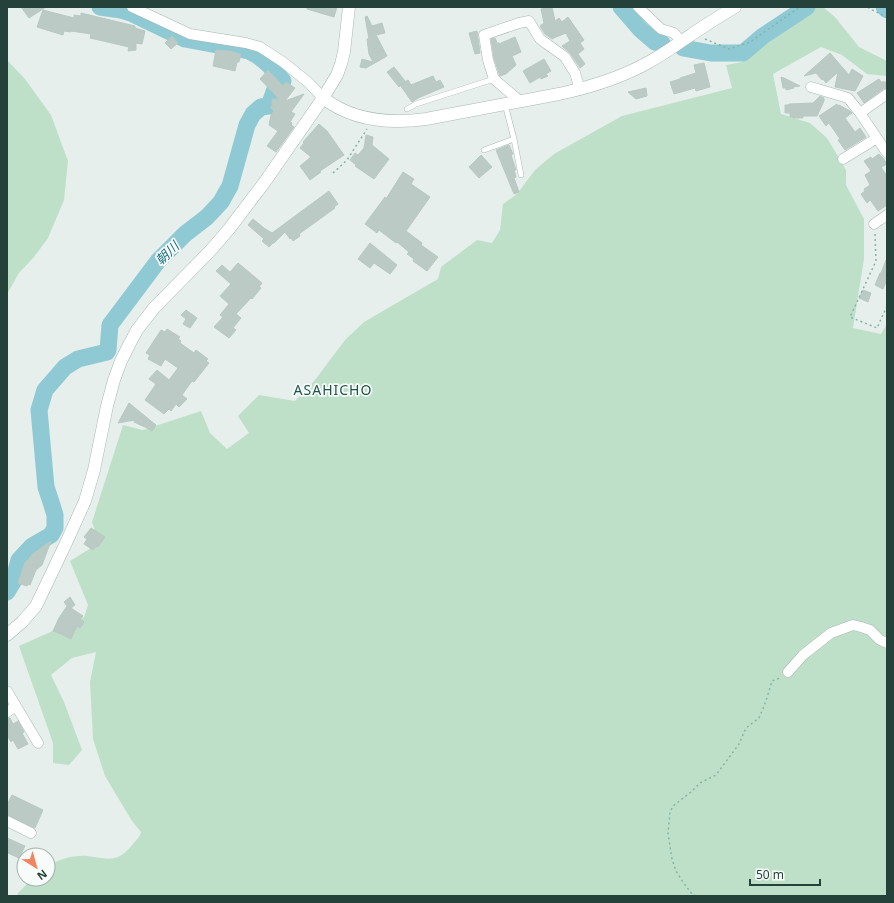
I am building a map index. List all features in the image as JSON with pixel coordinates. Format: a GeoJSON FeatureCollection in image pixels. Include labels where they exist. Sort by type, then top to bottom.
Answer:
{"type":"FeatureCollection","features":[{"type":"Feature","properties":{"kind":"street"},"geometry":{"type":"LineString","coordinates":[[132,7],[190,34],[260,47],[283,62],[330,104],[353,115],[373,119],[396,120],[416,120],[521,102],[580,90],[603,83],[650,62],[735,7]]}},
{"type":"Feature","properties":{"kind":"street"},"geometry":{"type":"LineString","coordinates":[[7,635],[22,622],[36,606],[85,501],[94,470],[114,380],[121,361],[137,330],[154,308],[211,250],[228,229],[264,183],[323,98],[337,75],[341,64],[350,7]]}},
{"type":"Feature","properties":{"kind":"street"},"geometry":{"type":"LineString","coordinates":[[638,7],[661,29],[674,33],[681,41]]}},
{"type":"Feature","properties":{"kind":"street"},"geometry":{"type":"LineString","coordinates":[[521,102],[494,79],[488,60],[484,35],[519,23],[529,21],[540,39],[565,57],[575,73],[580,90]]}},
{"type":"Feature","properties":{"kind":"street"},"geometry":{"type":"LineString","coordinates":[[811,87],[848,98],[887,153]]}},
{"type":"Feature","properties":{"kind":"street"},"geometry":{"type":"LineString","coordinates":[[860,113],[887,94]]}},
{"type":"Feature","properties":{"kind":"street"},"geometry":{"type":"LineString","coordinates":[[843,159],[876,138]]}},
{"type":"Feature","properties":{"kind":"street"},"geometry":{"type":"LineString","coordinates":[[874,224],[887,215]]}},
{"type":"Feature","properties":{"kind":"street"},"geometry":{"type":"LineString","coordinates":[[788,672],[803,655],[826,637],[853,625],[870,630],[880,640],[887,642]]}},
{"type":"Feature","properties":{"kind":"street"},"geometry":{"type":"LineString","coordinates":[[7,691],[11,709],[38,743]]}},
{"type":"Feature","properties":{"kind":"street"},"geometry":{"type":"LineString","coordinates":[[7,821],[31,833]]}},
{"type":"Feature","properties":{"kind":"lane"},"geometry":{"type":"LineString","coordinates":[[408,109],[416,104],[494,79]]}},
{"type":"Feature","properties":{"kind":"lane"},"geometry":{"type":"LineString","coordinates":[[505,104],[521,175]]}},
{"type":"Feature","properties":{"kind":"lane"},"geometry":{"type":"LineString","coordinates":[[484,150],[514,139]]}},
{"type":"Feature","properties":{"kind":"path"},"geometry":{"type":"LineString","coordinates":[[693,34],[729,49],[750,42],[800,7]]}},
{"type":"Feature","properties":{"kind":"path"},"geometry":{"type":"LineString","coordinates":[[868,7],[887,18]]}},
{"type":"Feature","properties":{"kind":"path"},"geometry":{"type":"LineString","coordinates":[[333,173],[348,160],[373,119]]}},
{"type":"Feature","properties":{"kind":"path"},"geometry":{"type":"LineString","coordinates":[[874,224],[876,261],[850,317],[878,328],[887,306]]}},
{"type":"Feature","properties":{"kind":"path"},"geometry":{"type":"LineString","coordinates":[[696,896],[692,894],[683,882],[676,871],[672,859],[668,833],[670,812],[673,806],[700,783],[716,775],[739,744],[746,728],[759,718],[772,682],[788,672]]}},
{"type":"Feature","properties":{"kind":"green space"},"geometry":{"type":"Polygon","coordinates":[[[816,7],[823,7],[835,17],[859,47],[887,61],[887,76],[867,74],[842,55],[821,47],[773,74],[781,114],[810,123],[827,138],[846,170],[846,185],[864,219],[864,259],[853,328],[881,334],[887,324],[887,896],[17,896],[24,887],[56,887],[57,861],[77,856],[108,859],[118,857],[129,848],[139,837],[141,832],[132,821],[105,776],[93,739],[90,682],[96,652],[72,658],[51,675],[64,702],[82,750],[69,765],[53,763],[53,743],[19,646],[84,617],[88,605],[70,561],[99,543],[92,522],[123,425],[143,430],[201,411],[210,433],[227,449],[249,433],[238,416],[259,395],[295,401],[315,380],[345,340],[364,322],[438,279],[441,267],[477,240],[492,243],[500,230],[503,204],[517,194],[535,170],[554,154],[622,116],[732,88],[726,65],[742,62],[816,7]]]}},
{"type":"Feature","properties":{"kind":"green space"},"geometry":{"type":"Polygon","coordinates":[[[7,60],[25,79],[51,115],[68,161],[64,200],[48,238],[34,257],[19,273],[7,294],[7,60]]]}},
{"type":"Feature","properties":{"kind":"building"},"geometry":{"type":"Polygon","coordinates":[[[21,7],[46,7],[29,18],[21,7]]]}},
{"type":"Feature","properties":{"kind":"building"},"geometry":{"type":"Polygon","coordinates":[[[307,7],[337,7],[334,17],[307,9],[307,7]]]}},
{"type":"Feature","properties":{"kind":"building"},"geometry":{"type":"Polygon","coordinates":[[[552,7],[555,21],[559,18],[562,22],[568,17],[584,40],[580,43],[584,49],[578,54],[585,64],[580,68],[570,53],[562,46],[570,41],[566,33],[552,39],[545,34],[540,26],[544,23],[541,9],[552,7]]]}},
{"type":"Feature","properties":{"kind":"building"},"geometry":{"type":"Polygon","coordinates":[[[43,10],[74,18],[74,15],[81,16],[81,13],[135,26],[135,28],[145,31],[142,44],[136,43],[136,50],[128,51],[129,47],[90,38],[91,34],[64,31],[63,35],[37,27],[43,10]]]}},
{"type":"Feature","properties":{"kind":"building"},"geometry":{"type":"Polygon","coordinates":[[[367,16],[372,26],[382,23],[385,33],[376,35],[387,56],[366,68],[360,67],[362,59],[373,62],[369,54],[367,39],[369,39],[365,17],[367,16]]]}},
{"type":"Feature","properties":{"kind":"building"},"geometry":{"type":"Polygon","coordinates":[[[477,31],[480,53],[475,54],[469,33],[477,31]]]}},
{"type":"Feature","properties":{"kind":"building"},"geometry":{"type":"Polygon","coordinates":[[[172,36],[178,43],[171,49],[165,43],[172,36]]]}},
{"type":"Feature","properties":{"kind":"building"},"geometry":{"type":"Polygon","coordinates":[[[515,37],[521,52],[512,56],[516,65],[506,74],[500,76],[494,58],[491,39],[495,38],[499,44],[515,37]]]}},
{"type":"Feature","properties":{"kind":"building"},"geometry":{"type":"Polygon","coordinates":[[[216,50],[230,51],[241,54],[235,71],[213,66],[216,50]]]}},
{"type":"Feature","properties":{"kind":"building"},"geometry":{"type":"Polygon","coordinates":[[[830,53],[849,75],[852,69],[863,76],[855,91],[835,87],[838,72],[826,83],[816,73],[804,76],[830,53]]]}},
{"type":"Feature","properties":{"kind":"building"},"geometry":{"type":"Polygon","coordinates":[[[544,59],[551,71],[546,74],[548,76],[541,79],[540,77],[530,83],[523,71],[544,59]]]}},
{"type":"Feature","properties":{"kind":"building"},"geometry":{"type":"Polygon","coordinates":[[[704,63],[710,87],[696,91],[695,88],[674,94],[670,82],[696,73],[694,65],[704,63]]]}},
{"type":"Feature","properties":{"kind":"building"},"geometry":{"type":"Polygon","coordinates":[[[394,67],[405,81],[399,87],[387,72],[394,67]]]}},
{"type":"Feature","properties":{"kind":"building"},"geometry":{"type":"Polygon","coordinates":[[[268,70],[283,86],[286,82],[295,88],[285,101],[304,94],[291,112],[295,114],[290,122],[294,127],[276,152],[267,146],[278,131],[269,125],[271,115],[274,111],[270,107],[272,107],[272,99],[279,99],[260,79],[268,70]]]}},
{"type":"Feature","properties":{"kind":"building"},"geometry":{"type":"Polygon","coordinates":[[[433,76],[436,82],[440,80],[444,87],[412,102],[400,85],[408,80],[411,85],[433,76]]]}},
{"type":"Feature","properties":{"kind":"building"},"geometry":{"type":"Polygon","coordinates":[[[781,77],[800,86],[786,90],[786,88],[783,88],[781,77]]]}},
{"type":"Feature","properties":{"kind":"building"},"geometry":{"type":"Polygon","coordinates":[[[879,79],[881,82],[887,82],[887,88],[883,89],[864,103],[857,93],[879,79]]]}},
{"type":"Feature","properties":{"kind":"building"},"geometry":{"type":"Polygon","coordinates":[[[646,88],[647,96],[636,99],[628,92],[646,88]]]}},
{"type":"Feature","properties":{"kind":"building"},"geometry":{"type":"Polygon","coordinates":[[[820,96],[824,98],[824,101],[817,116],[793,118],[790,117],[790,113],[785,113],[785,105],[813,103],[820,96]]]}},
{"type":"Feature","properties":{"kind":"building"},"geometry":{"type":"Polygon","coordinates":[[[837,104],[838,106],[839,105],[852,113],[845,118],[855,132],[860,128],[866,137],[845,150],[838,140],[840,139],[829,123],[826,126],[819,116],[837,104]]]}},
{"type":"Feature","properties":{"kind":"building"},"geometry":{"type":"Polygon","coordinates":[[[319,124],[327,131],[344,155],[320,171],[321,172],[310,180],[300,166],[311,157],[300,148],[304,143],[303,142],[319,124]]]}},
{"type":"Feature","properties":{"kind":"building"},"geometry":{"type":"Polygon","coordinates":[[[366,135],[373,137],[372,145],[389,159],[374,179],[355,166],[356,165],[350,160],[355,153],[358,155],[364,148],[366,135]]]}},
{"type":"Feature","properties":{"kind":"building"},"geometry":{"type":"Polygon","coordinates":[[[509,145],[513,154],[511,155],[516,170],[514,170],[516,177],[514,178],[519,192],[514,194],[496,150],[509,145]]]}},
{"type":"Feature","properties":{"kind":"building"},"geometry":{"type":"Polygon","coordinates":[[[879,154],[887,164],[881,167],[887,176],[887,205],[878,211],[870,200],[867,203],[861,194],[865,191],[864,189],[870,185],[865,175],[871,171],[864,161],[871,157],[872,159],[879,154]]]}},
{"type":"Feature","properties":{"kind":"building"},"geometry":{"type":"Polygon","coordinates":[[[481,155],[492,167],[479,178],[469,167],[481,155]]]}},
{"type":"Feature","properties":{"kind":"building"},"geometry":{"type":"Polygon","coordinates":[[[403,172],[414,179],[411,184],[430,197],[406,231],[422,243],[421,245],[438,257],[427,271],[413,261],[414,259],[407,254],[409,252],[397,242],[396,243],[379,230],[377,233],[365,224],[385,197],[386,199],[403,172]]]}},
{"type":"Feature","properties":{"kind":"building"},"geometry":{"type":"Polygon","coordinates":[[[329,191],[338,204],[334,207],[335,208],[299,234],[300,236],[293,241],[285,232],[269,247],[262,241],[264,239],[248,225],[253,219],[272,233],[329,191]]]}},
{"type":"Feature","properties":{"kind":"building"},"geometry":{"type":"Polygon","coordinates":[[[370,243],[397,265],[390,274],[374,263],[370,268],[358,259],[370,243]]]}},
{"type":"Feature","properties":{"kind":"building"},"geometry":{"type":"Polygon","coordinates":[[[886,260],[887,280],[883,289],[875,285],[886,260]]]}},
{"type":"Feature","properties":{"kind":"building"},"geometry":{"type":"Polygon","coordinates":[[[238,263],[262,283],[259,287],[261,288],[252,299],[251,298],[236,314],[241,318],[233,328],[236,330],[229,338],[214,327],[223,317],[220,315],[229,304],[220,296],[231,284],[216,271],[222,265],[230,272],[238,263]]]}},
{"type":"Feature","properties":{"kind":"building"},"geometry":{"type":"Polygon","coordinates":[[[863,290],[871,293],[868,302],[859,298],[863,290]]]}},
{"type":"Feature","properties":{"kind":"building"},"geometry":{"type":"Polygon","coordinates":[[[186,310],[197,318],[190,328],[183,324],[186,319],[181,315],[186,310]]]}},
{"type":"Feature","properties":{"kind":"building"},"geometry":{"type":"Polygon","coordinates":[[[167,329],[180,337],[178,339],[181,341],[180,343],[194,353],[196,350],[208,359],[206,361],[209,363],[194,382],[192,381],[182,395],[187,399],[179,407],[176,404],[171,411],[169,409],[164,414],[145,400],[156,384],[149,379],[157,370],[169,380],[178,368],[165,359],[161,366],[148,359],[150,355],[146,353],[161,330],[165,332],[167,329]]]}},
{"type":"Feature","properties":{"kind":"building"},"geometry":{"type":"Polygon","coordinates":[[[129,403],[156,425],[152,431],[134,422],[135,420],[118,423],[129,403]]]}},
{"type":"Feature","properties":{"kind":"building"},"geometry":{"type":"Polygon","coordinates":[[[91,528],[105,537],[98,547],[96,546],[93,550],[84,544],[87,539],[84,537],[91,528]]]}},
{"type":"Feature","properties":{"kind":"building"},"geometry":{"type":"Polygon","coordinates":[[[51,541],[42,565],[36,570],[30,585],[28,584],[27,586],[18,583],[25,562],[32,556],[31,555],[51,541]]]}},
{"type":"Feature","properties":{"kind":"building"},"geometry":{"type":"Polygon","coordinates":[[[70,597],[75,605],[71,608],[83,616],[80,619],[84,622],[80,628],[77,626],[71,639],[53,631],[67,606],[64,602],[70,597]]]}},
{"type":"Feature","properties":{"kind":"building"},"geometry":{"type":"Polygon","coordinates":[[[7,718],[10,718],[13,724],[18,721],[28,744],[18,749],[13,740],[11,742],[7,735],[7,718]]]}},
{"type":"Feature","properties":{"kind":"building"},"geometry":{"type":"Polygon","coordinates":[[[12,795],[43,810],[35,828],[7,815],[7,805],[12,795]]]}},
{"type":"Feature","properties":{"kind":"building"},"geometry":{"type":"Polygon","coordinates":[[[7,838],[25,846],[16,847],[16,857],[7,852],[7,838]]]}},
{"type":"Feature","properties":{"kind":"waterway","name":"朝川"},"geometry":{"type":"LineString","coordinates":[[7,592],[13,582],[19,560],[32,546],[51,535],[55,528],[55,515],[46,487],[39,410],[45,390],[65,367],[78,359],[107,352],[110,325],[158,261],[185,234],[207,217],[221,202],[230,186],[247,125],[253,114],[261,107],[269,106],[275,89],[283,81],[263,60],[249,51],[185,39],[131,13],[100,7]]}},
{"type":"Feature","properties":{"kind":"waterway"},"geometry":{"type":"LineString","coordinates":[[621,7],[640,29],[655,42],[662,43]]}},
{"type":"Feature","properties":{"kind":"waterway"},"geometry":{"type":"LineString","coordinates":[[683,48],[711,53],[743,53],[763,36],[807,7]]}},
{"type":"Feature","properties":{"kind":"waterway"},"geometry":{"type":"LineString","coordinates":[[884,7],[887,10]]}},
{"type":"Feature","properties":{"kind":"district","name":"ASAHICHO"},"geometry":{"type":"Point","coordinates":[333,389]}}]}
